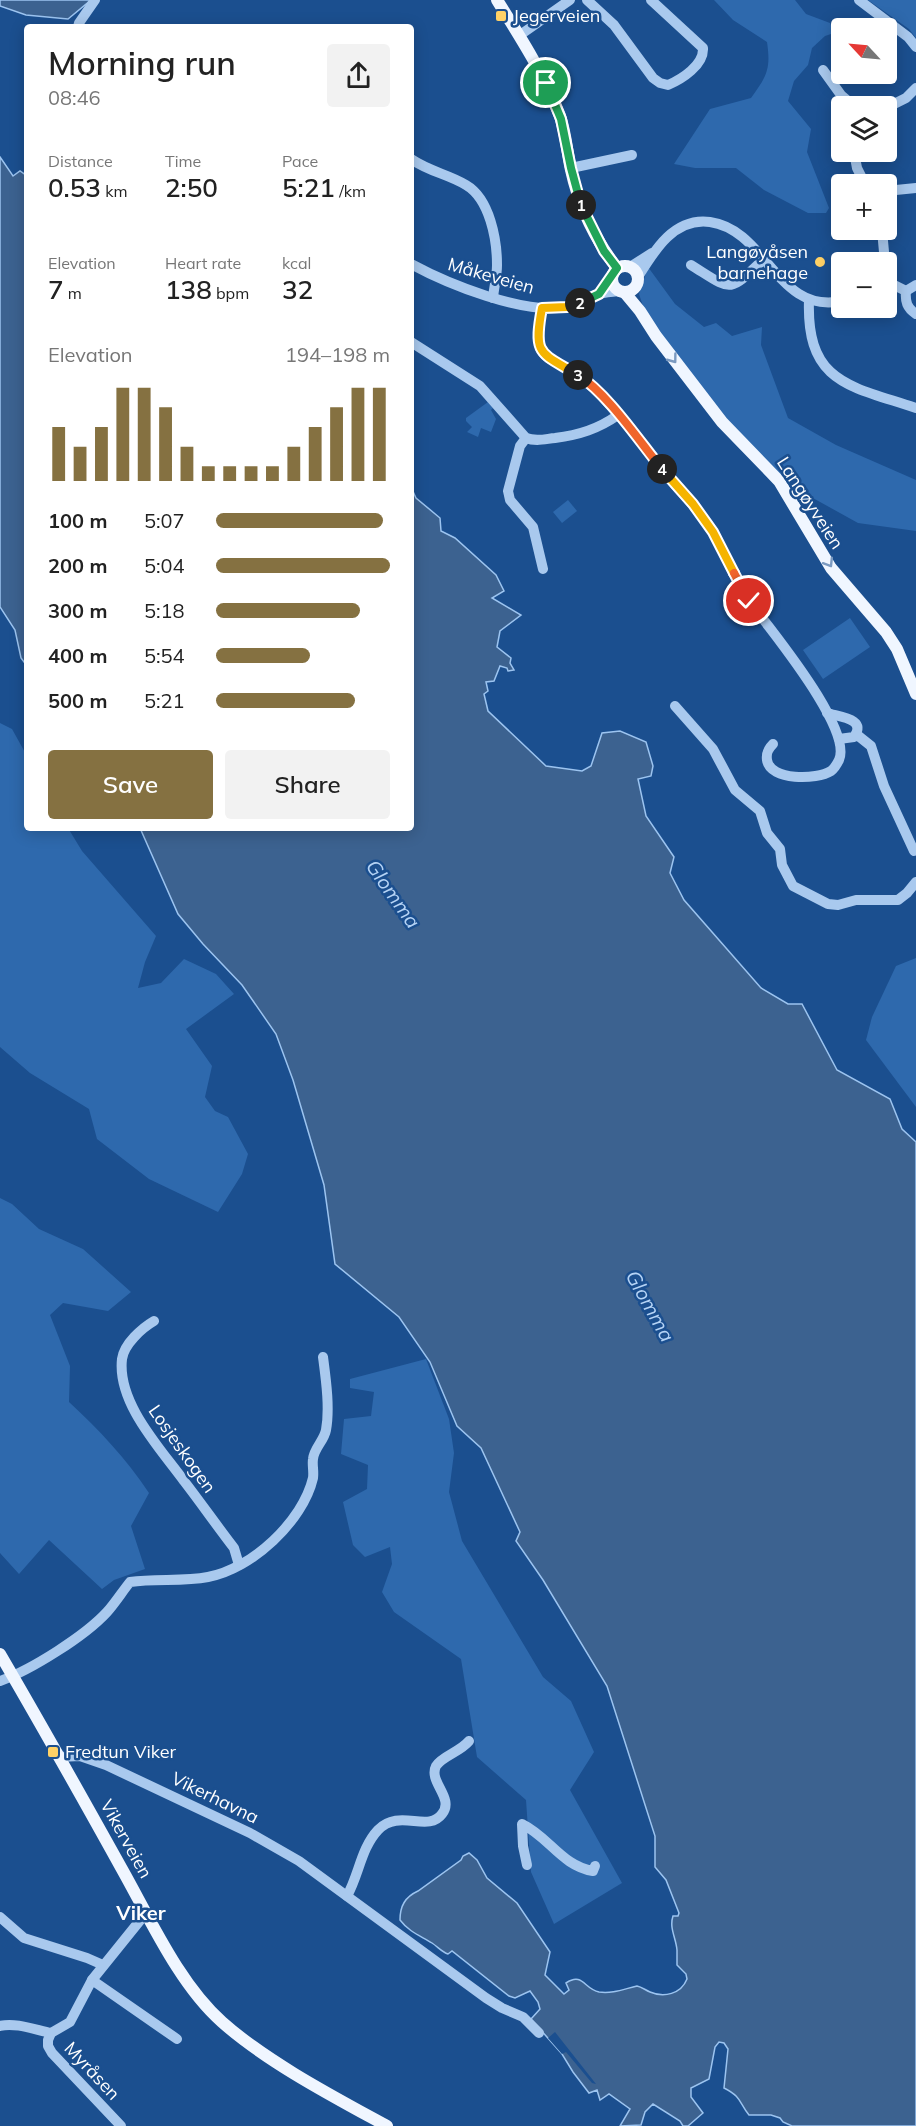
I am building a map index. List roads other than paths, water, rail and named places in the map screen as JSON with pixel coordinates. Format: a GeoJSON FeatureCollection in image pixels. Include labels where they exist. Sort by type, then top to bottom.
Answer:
{"type":"FeatureCollection","features":[{"type":"Feature","properties":{"kind":"main road"},"geometry":{"type":"LineString","coordinates":[[497,0],[546,83],[561,119],[579,201],[604,251],[619,271]]}},
{"type":"Feature","properties":{"kind":"main road"},"geometry":{"type":"LineString","coordinates":[[634,269],[637,281],[634,289],[622,292],[613,286],[619,271],[634,269]]}},
{"type":"Feature","properties":{"kind":"main road","name":"Langøyveien"},"geometry":{"type":"LineString","coordinates":[[637,281],[640,310]]}},
{"type":"Feature","properties":{"kind":"main road","name":"Langøyveien"},"geometry":{"type":"LineString","coordinates":[[622,292],[640,310],[656,336],[722,422],[779,481],[831,568],[886,632],[897,649],[916,694]]}},
{"type":"Feature","properties":{"kind":"main road","name":"Vikerveien"},"geometry":{"type":"LineString","coordinates":[[0,1654],[186,1981],[222,2022],[257,2049],[387,2126]]}},
{"type":"Feature","properties":{"kind":"street"},"geometry":{"type":"LineString","coordinates":[[79,24],[95,0]]}},
{"type":"Feature","properties":{"kind":"street"},"geometry":{"type":"LineString","coordinates":[[519,35],[570,0]]}},
{"type":"Feature","properties":{"kind":"street"},"geometry":{"type":"LineString","coordinates":[[587,0],[614,25],[653,78],[668,85],[696,66],[703,57],[703,48],[651,0]]}},
{"type":"Feature","properties":{"kind":"street"},"geometry":{"type":"LineString","coordinates":[[859,0],[908,37],[916,47]]}},
{"type":"Feature","properties":{"kind":"street"},"geometry":{"type":"LineString","coordinates":[[823,70],[834,88],[843,96]]}},
{"type":"Feature","properties":{"kind":"street"},"geometry":{"type":"LineString","coordinates":[[897,102],[906,98],[916,88]]}},
{"type":"Feature","properties":{"kind":"street"},"geometry":{"type":"LineString","coordinates":[[571,168],[632,155]]}},
{"type":"Feature","properties":{"kind":"street"},"geometry":{"type":"LineString","coordinates":[[414,161],[428,170],[468,185],[482,202],[496,242],[497,266],[493,298]]}},
{"type":"Feature","properties":{"kind":"street"},"geometry":{"type":"LineString","coordinates":[[897,190],[916,188]]}},
{"type":"Feature","properties":{"kind":"street"},"geometry":{"type":"LineString","coordinates":[[637,281],[655,251],[677,229],[689,223],[705,221],[737,232],[788,287],[809,300],[831,302]]}},
{"type":"Feature","properties":{"kind":"street"},"geometry":{"type":"LineString","coordinates":[[599,294],[619,271],[655,251]]}},
{"type":"Feature","properties":{"kind":"street"},"geometry":{"type":"LineString","coordinates":[[691,265],[721,284],[730,286],[739,282],[764,259]]}},
{"type":"Feature","properties":{"kind":"street","name":"Måkeveien"},"geometry":{"type":"LineString","coordinates":[[414,266],[442,280],[493,298],[542,308],[567,307],[599,294],[622,292]]}},
{"type":"Feature","properties":{"kind":"street"},"geometry":{"type":"LineString","coordinates":[[911,288],[905,301],[910,310],[916,314]]}},
{"type":"Feature","properties":{"kind":"street"},"geometry":{"type":"LineString","coordinates":[[809,300],[812,336],[819,356],[829,371],[855,389],[916,408]]}},
{"type":"Feature","properties":{"kind":"street"},"geometry":{"type":"LineString","coordinates":[[542,308],[538,333],[543,354],[582,378],[618,415],[693,504],[713,532],[742,591],[801,669],[827,713],[839,739],[841,757],[835,767],[826,773],[812,776],[783,776],[772,770],[768,764],[767,753],[773,744]]}},
{"type":"Feature","properties":{"kind":"street"},"geometry":{"type":"LineString","coordinates":[[414,344],[480,386],[526,438],[533,441],[580,435],[601,426],[618,415]]}},
{"type":"Feature","properties":{"kind":"street"},"geometry":{"type":"LineString","coordinates":[[526,438],[520,446],[508,491],[510,500],[533,527],[543,569]]}},
{"type":"Feature","properties":{"kind":"street"},"geometry":{"type":"LineString","coordinates":[[675,706],[713,749],[735,790],[760,812],[767,832],[780,849],[782,865],[793,886],[833,905],[856,900],[894,901],[902,897],[916,882]]}},
{"type":"Feature","properties":{"kind":"street"},"geometry":{"type":"LineString","coordinates":[[827,713],[853,720],[857,726],[856,734],[849,739],[839,739]]}},
{"type":"Feature","properties":{"kind":"street"},"geometry":{"type":"LineString","coordinates":[[856,734],[871,746],[885,786],[914,851]]}},
{"type":"Feature","properties":{"kind":"street","name":"Losjeskogen"},"geometry":{"type":"LineString","coordinates":[[154,1321],[138,1334],[123,1355],[123,1372],[129,1398],[150,1435],[234,1548],[239,1565]]}},
{"type":"Feature","properties":{"kind":"street"},"geometry":{"type":"LineString","coordinates":[[0,1681],[55,1652],[92,1626],[107,1612],[130,1582],[182,1581],[208,1577],[239,1565],[261,1551],[278,1535],[292,1520],[307,1494],[313,1479],[313,1459],[325,1435],[327,1419],[322,1357]]}},
{"type":"Feature","properties":{"kind":"street"},"geometry":{"type":"LineString","coordinates":[[347,1896],[354,1884],[368,1845],[379,1829],[397,1819],[430,1821],[438,1819],[443,1813],[446,1801],[436,1778],[435,1768],[441,1760],[458,1752],[469,1741]]}},
{"type":"Feature","properties":{"kind":"street","name":"Vikerhavna"},"geometry":{"type":"LineString","coordinates":[[59,1757],[80,1756],[106,1765],[216,1816],[284,1852],[486,1998],[501,2008],[523,2017],[539,2033]]}},
{"type":"Feature","properties":{"kind":"street"},"geometry":{"type":"LineString","coordinates":[[513,1824],[524,1851]]}},
{"type":"Feature","properties":{"kind":"street"},"geometry":{"type":"LineString","coordinates":[[527,1865],[522,1824],[567,1861],[585,1870],[592,1871],[595,1866]]}},
{"type":"Feature","properties":{"kind":"street","name":"Myråsen"},"geometry":{"type":"LineString","coordinates":[[121,2126],[52,2053],[48,2040],[51,2033],[70,2022],[92,1980],[146,1913]]}},
{"type":"Feature","properties":{"kind":"street"},"geometry":{"type":"LineString","coordinates":[[0,1917],[24,1938],[103,1965]]}},
{"type":"Feature","properties":{"kind":"street"},"geometry":{"type":"LineString","coordinates":[[92,1980],[177,2039]]}},
{"type":"Feature","properties":{"kind":"street"},"geometry":{"type":"LineString","coordinates":[[1,2024],[51,2033]]}},
{"type":"Feature","properties":{"kind":"water"},"geometry":{"type":"Polygon","coordinates":[[[0,0],[91,0],[68,19],[26,15],[0,6],[0,0]]]}},
{"type":"Feature","properties":{"kind":"water"},"geometry":{"type":"Polygon","coordinates":[[[0,157],[13,176],[20,171],[24,174],[24,662],[21,658],[15,630],[0,607],[0,157]]]}},
{"type":"Feature","properties":{"kind":"water","name":"Glomma"},"geometry":{"type":"Polygon","coordinates":[[[414,494],[416,498],[440,518],[441,531],[455,538],[496,575],[504,591],[492,598],[521,615],[500,631],[497,647],[511,658],[510,663],[514,670],[508,671],[507,668],[500,666],[494,681],[486,682],[488,691],[484,694],[488,711],[546,766],[582,771],[591,766],[602,733],[620,731],[646,742],[653,766],[651,776],[638,779],[646,816],[674,857],[670,873],[684,900],[761,988],[788,1004],[802,1004],[837,1070],[890,1099],[902,1129],[916,1142],[916,2126],[792,2126],[771,2115],[749,2115],[737,2097],[724,2088],[728,2049],[724,2043],[719,2042],[715,2047],[709,2079],[691,2088],[691,2097],[703,2113],[688,2126],[683,2126],[680,2121],[653,2104],[645,2112],[641,2125],[620,2126],[630,2109],[609,2094],[600,2100],[597,2090],[589,2093],[562,2054],[531,2019],[540,2009],[530,1991],[515,1998],[509,1996],[452,1951],[448,1954],[444,1952],[411,1931],[400,1920],[402,1906],[410,1896],[469,1853],[477,1860],[487,1878],[517,1903],[550,1952],[545,1975],[564,1994],[569,1990],[566,1983],[576,1979],[599,1992],[613,1992],[637,1986],[661,1995],[681,1988],[687,1979],[686,1974],[677,1965],[677,1950],[672,1929],[673,1916],[678,1916],[679,1913],[666,1880],[655,1867],[655,1836],[607,1686],[543,1580],[516,1541],[520,1532],[481,1448],[457,1426],[430,1362],[399,1317],[335,1264],[324,1185],[293,1080],[276,1034],[242,985],[178,914],[141,831],[414,831],[414,494]]]}},
{"type":"Feature","properties":{"kind":"place","name":"Jegerveien"},"geometry":{"type":"Point","coordinates":[501,16]}},
{"type":"Feature","properties":{"kind":"place","name":"Langøyåsen barnehage"},"geometry":{"type":"Point","coordinates":[820,262]}},
{"type":"Feature","properties":{"kind":"place","name":"Fredtun Viker"},"geometry":{"type":"Point","coordinates":[53,1752]}},
{"type":"Feature","properties":{"kind":"district","name":"Viker"},"geometry":{"type":"Point","coordinates":[141,1913]}}]}
